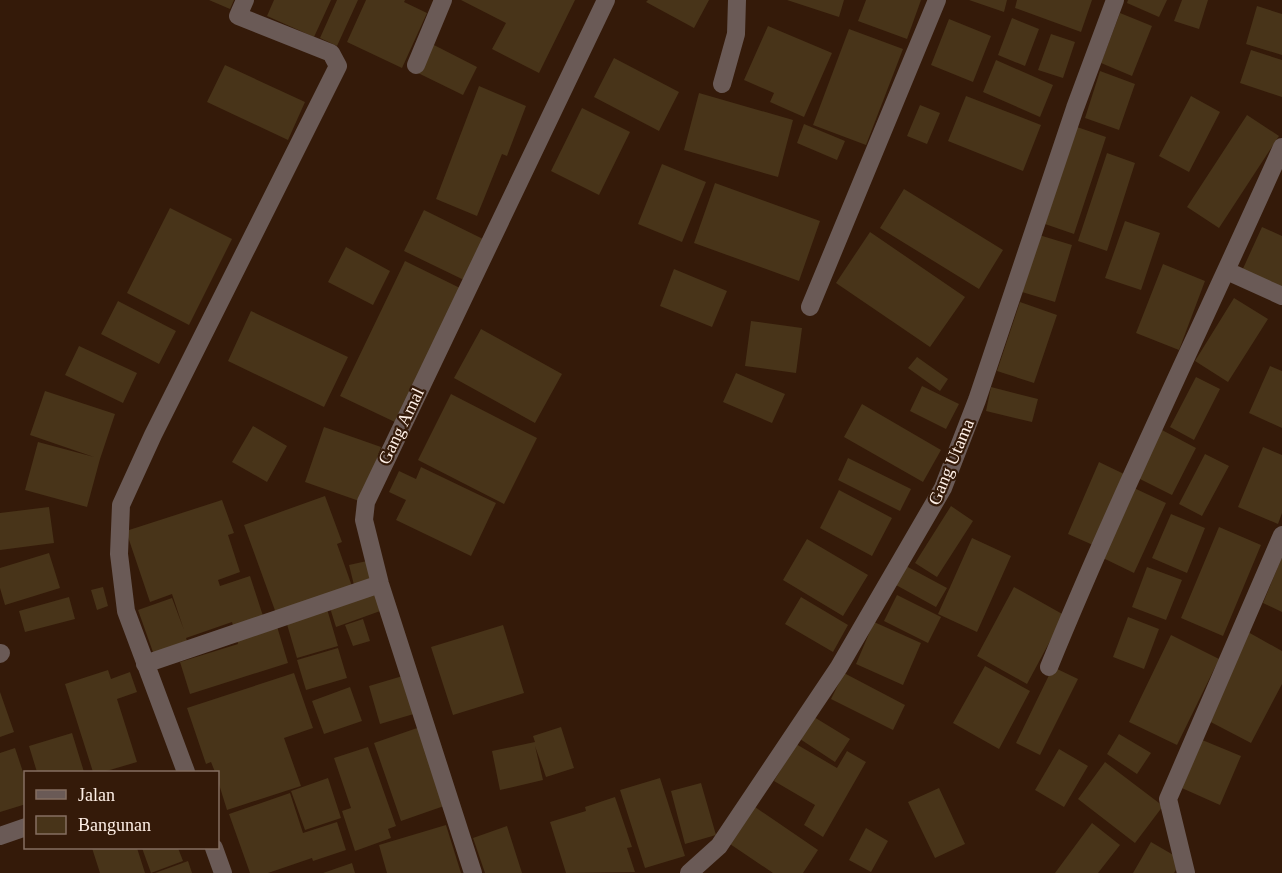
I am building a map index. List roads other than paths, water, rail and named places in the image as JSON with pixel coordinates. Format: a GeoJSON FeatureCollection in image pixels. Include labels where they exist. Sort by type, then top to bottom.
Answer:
{"type":"FeatureCollection","features":[{"type":"Feature","properties":{"kind":"street"},"geometry":{"type":"LineString","coordinates":[[186,771],[126,611],[119,554],[121,505],[153,435],[338,66],[331,53],[238,16],[245,0]]}},
{"type":"Feature","properties":{"kind":"street"},"geometry":{"type":"LineString","coordinates":[[416,65],[443,0]]}},
{"type":"Feature","properties":{"kind":"street","name":"Gang Amal"},"geometry":{"type":"LineString","coordinates":[[473,873],[380,584],[364,520],[366,502],[606,0]]}},
{"type":"Feature","properties":{"kind":"street"},"geometry":{"type":"LineString","coordinates":[[722,84],[736,34],[737,0]]}},
{"type":"Feature","properties":{"kind":"street"},"geometry":{"type":"LineString","coordinates":[[810,307],[937,0]]}},
{"type":"Feature","properties":{"kind":"street","name":"Gang Utama"},"geometry":{"type":"LineString","coordinates":[[689,873],[719,846],[839,667],[943,488],[981,389],[1075,108],[1115,0]]}},
{"type":"Feature","properties":{"kind":"street"},"geometry":{"type":"LineString","coordinates":[[1049,667],[1091,564],[1282,147]]}},
{"type":"Feature","properties":{"kind":"street"},"geometry":{"type":"LineString","coordinates":[[1227,271],[1282,296]]}},
{"type":"Feature","properties":{"kind":"street"},"geometry":{"type":"LineString","coordinates":[[1186,873],[1168,799],[1282,535]]}},
{"type":"Feature","properties":{"kind":"street"},"geometry":{"type":"LineString","coordinates":[[146,664],[380,584]]}},
{"type":"Feature","properties":{"kind":"street"},"geometry":{"type":"LineString","coordinates":[[0,836],[24,828]]}},
{"type":"Feature","properties":{"kind":"street"},"geometry":{"type":"LineString","coordinates":[[214,849],[223,873]]}}]}
